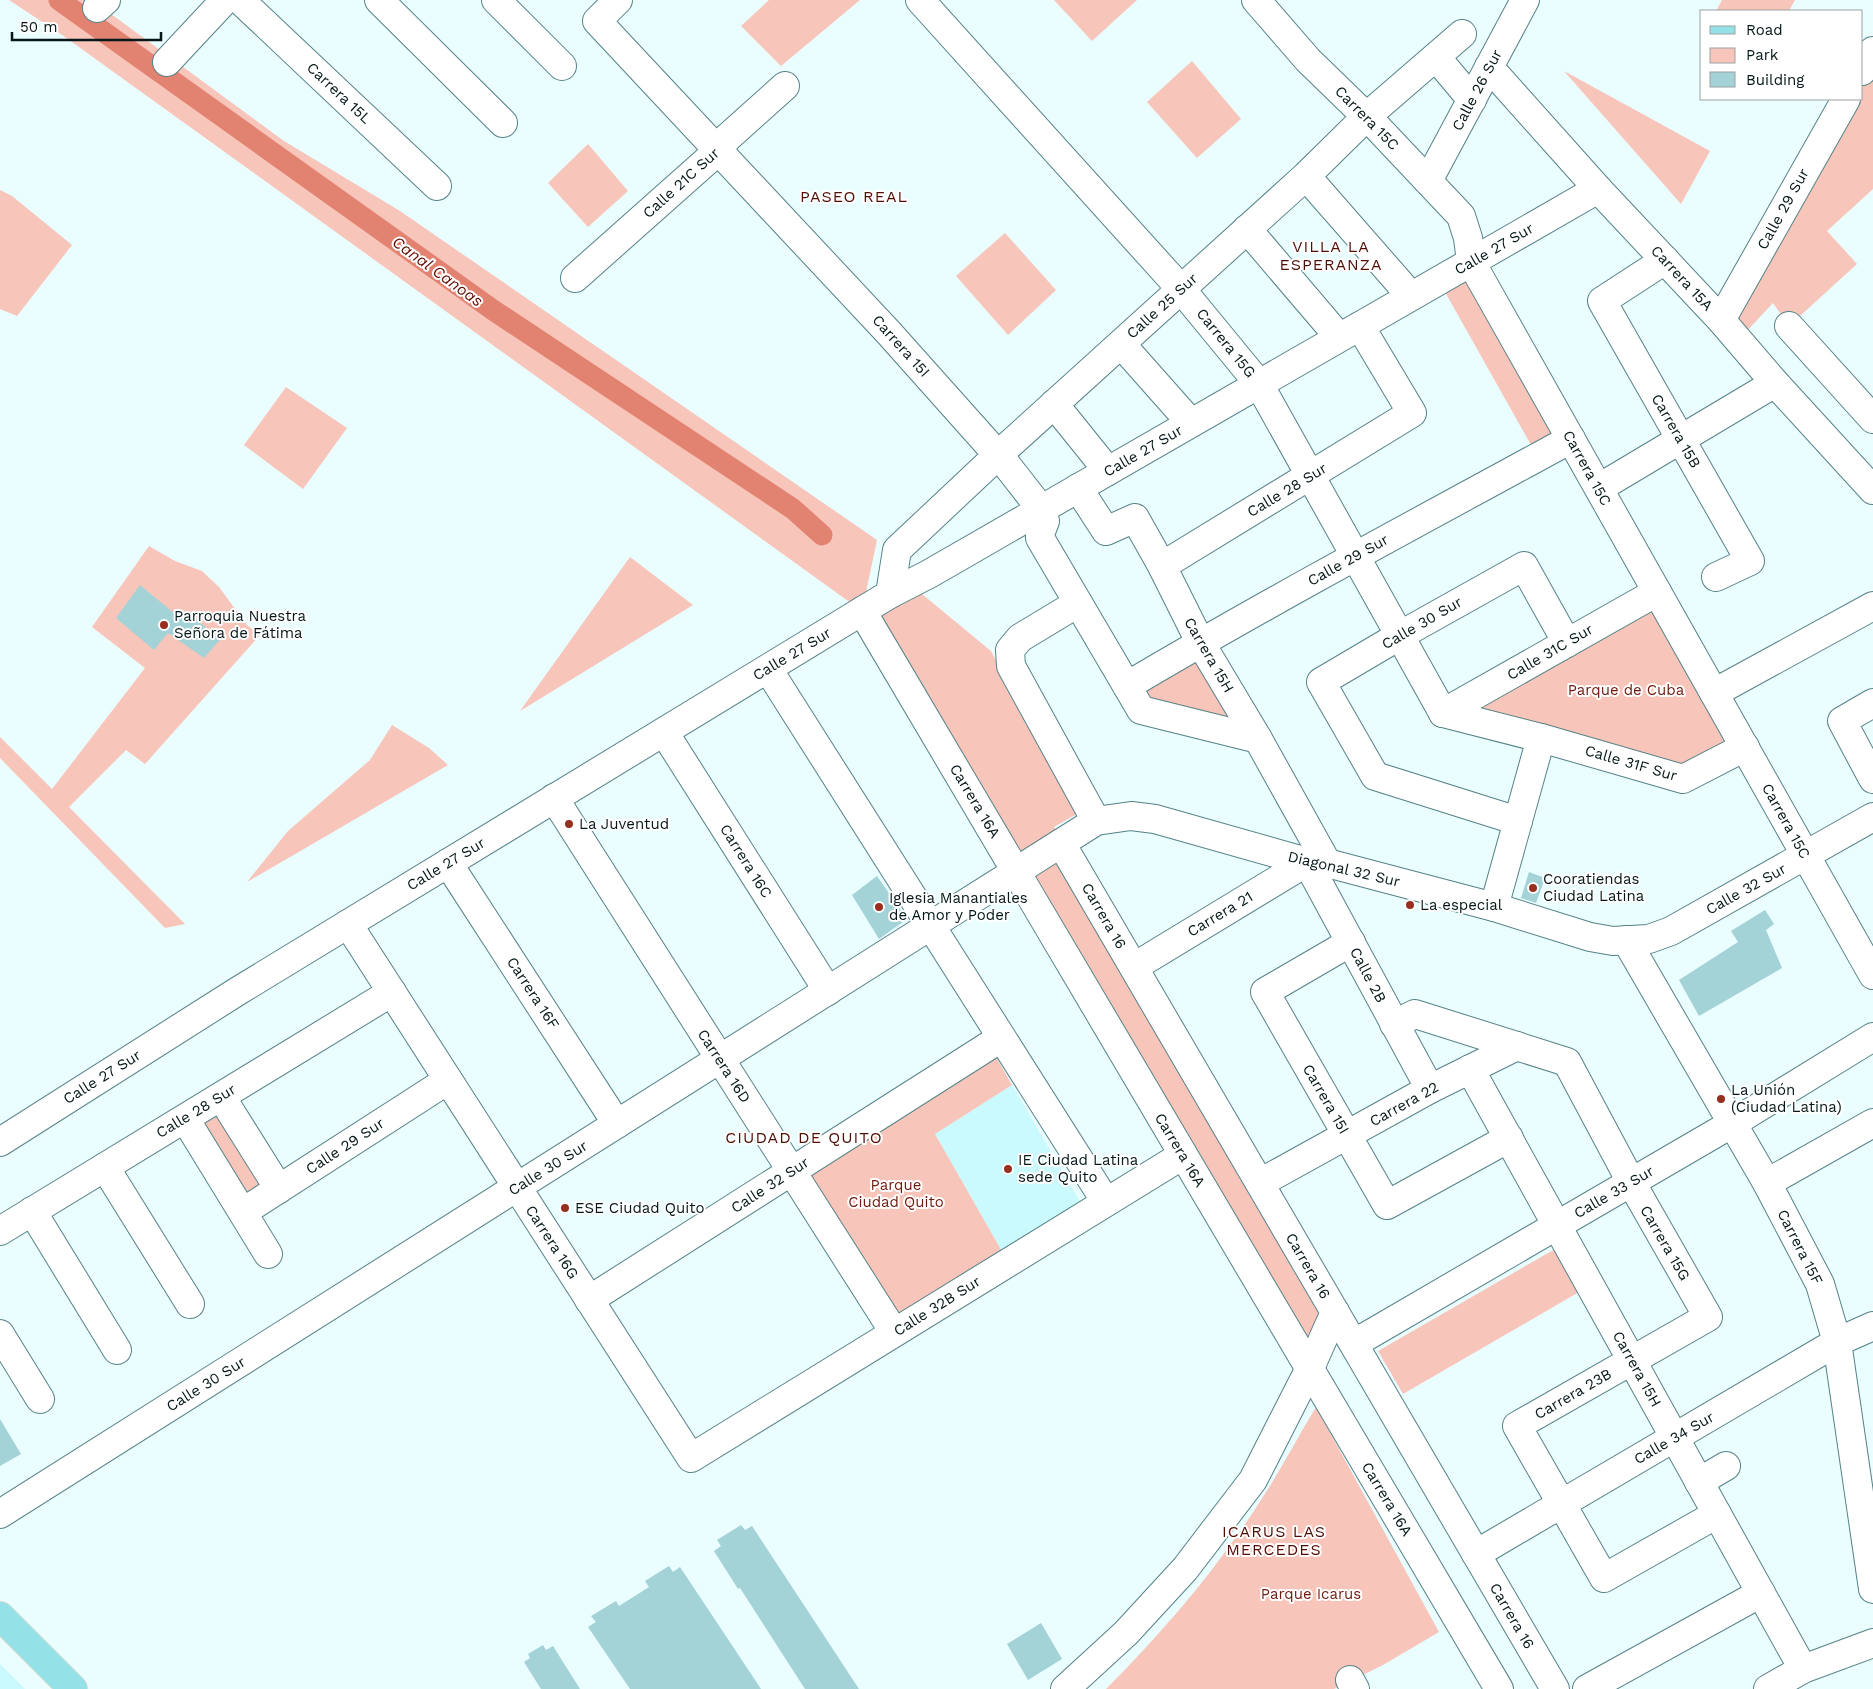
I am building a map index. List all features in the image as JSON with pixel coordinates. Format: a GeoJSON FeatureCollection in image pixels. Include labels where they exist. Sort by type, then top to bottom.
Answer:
{"type":"FeatureCollection","features":[{"type":"Feature","properties":{"kind":"main road"},"geometry":{"type":"LineString","coordinates":[[0,1616],[72,1689]]}},
{"type":"Feature","properties":{"kind":"street"},"geometry":{"type":"LineString","coordinates":[[167,62],[225,0]]}},
{"type":"Feature","properties":{"kind":"street","name":"Carrera 15L"},"geometry":{"type":"LineString","coordinates":[[240,0],[437,186]]}},
{"type":"Feature","properties":{"kind":"street"},"geometry":{"type":"LineString","coordinates":[[379,0],[503,123]]}},
{"type":"Feature","properties":{"kind":"street"},"geometry":{"type":"LineString","coordinates":[[496,0],[562,66]]}},
{"type":"Feature","properties":{"kind":"street","name":"Carrera 15I"},"geometry":{"type":"LineString","coordinates":[[618,0],[597,21],[889,333],[998,455],[1041,509]]}},
{"type":"Feature","properties":{"kind":"street","name":"Carrera 15G"},"geometry":{"type":"LineString","coordinates":[[920,0],[1181,289],[1259,384],[1443,713]]}},
{"type":"Feature","properties":{"kind":"street","name":"Carrera 15C"},"geometry":{"type":"LineString","coordinates":[[1256,0],[1308,60],[1461,216],[1468,238],[1471,262],[1873,975]]}},
{"type":"Feature","properties":{"kind":"street","name":"Calle 26 Sur"},"geometry":{"type":"LineString","coordinates":[[1428,181],[1525,0]]}},
{"type":"Feature","properties":{"kind":"street","name":"Calle 25 Sur"},"geometry":{"type":"LineString","coordinates":[[890,594],[897,550],[998,455],[1306,176],[1366,117],[1462,34]]}},
{"type":"Feature","properties":{"kind":"street"},"geometry":{"type":"LineString","coordinates":[[1863,68],[1873,50]]}},
{"type":"Feature","properties":{"kind":"street"},"geometry":{"type":"LineString","coordinates":[[1436,57],[1472,100]]}},
{"type":"Feature","properties":{"kind":"street","name":"Carrera 15A"},"geometry":{"type":"LineString","coordinates":[[1490,67],[1598,189],[1721,320],[1775,383],[1873,490]]}},
{"type":"Feature","properties":{"kind":"street","name":"Calle 21C Sur"},"geometry":{"type":"LineString","coordinates":[[575,278],[719,150],[727,138],[784,86]]}},
{"type":"Feature","properties":{"kind":"street","name":"Calle 29 Sur"},"geometry":{"type":"LineString","coordinates":[[1721,320],[1845,100]]}},
{"type":"Feature","properties":{"kind":"street"},"geometry":{"type":"LineString","coordinates":[[1306,176],[1411,296]]}},
{"type":"Feature","properties":{"kind":"street","name":"Calle 27 Sur"},"geometry":{"type":"LineString","coordinates":[[0,1142],[238,991],[890,594],[1598,189]]}},
{"type":"Feature","properties":{"kind":"street"},"geometry":{"type":"LineString","coordinates":[[1247,229],[1350,332]]}},
{"type":"Feature","properties":{"kind":"street","name":"Carrera 15B"},"geometry":{"type":"LineString","coordinates":[[1665,260],[1602,300],[1750,560],[1716,577]]}},
{"type":"Feature","properties":{"kind":"street"},"geometry":{"type":"LineString","coordinates":[[1789,326],[1873,419]]}},
{"type":"Feature","properties":{"kind":"street","name":"Calle 28 Sur"},"geometry":{"type":"LineString","coordinates":[[1162,566],[1412,414],[1350,332]]}},
{"type":"Feature","properties":{"kind":"street"},"geometry":{"type":"LineString","coordinates":[[1121,344],[1191,423]]}},
{"type":"Feature","properties":{"kind":"street"},"geometry":{"type":"LineString","coordinates":[[1598,488],[1775,383]]}},
{"type":"Feature","properties":{"kind":"street"},"geometry":{"type":"LineString","coordinates":[[1054,404],[1108,471]]}},
{"type":"Feature","properties":{"kind":"street","name":"Calle 29 Sur"},"geometry":{"type":"LineString","coordinates":[[1127,686],[1200,642],[1571,439]]}},
{"type":"Feature","properties":{"kind":"street","name":"Carrera 15H"},"geometry":{"type":"LineString","coordinates":[[1078,488],[1106,531],[1135,518],[1162,566],[1200,642],[1258,739],[1317,862]]}},
{"type":"Feature","properties":{"kind":"street"},"geometry":{"type":"LineString","coordinates":[[1041,509],[1045,521],[1040,538],[1141,710],[1258,739]]}},
{"type":"Feature","properties":{"kind":"street","name":"Calle 30 Sur"},"geometry":{"type":"LineString","coordinates":[[1518,821],[1375,776],[1321,682],[1524,566],[1567,643]]}},
{"type":"Feature","properties":{"kind":"street","name":"Calle 31C Sur"},"geometry":{"type":"LineString","coordinates":[[1443,713],[1657,592]]}},
{"type":"Feature","properties":{"kind":"street"},"geometry":{"type":"LineString","coordinates":[[1078,603],[1020,638],[1010,650],[1011,666],[1096,821]]}},
{"type":"Feature","properties":{"kind":"street"},"geometry":{"type":"LineString","coordinates":[[1714,693],[1873,606]]}},
{"type":"Feature","properties":{"kind":"street","name":"Carrera 16A"},"geometry":{"type":"LineString","coordinates":[[862,611],[1499,1689]]}},
{"type":"Feature","properties":{"kind":"street"},"geometry":{"type":"LineString","coordinates":[[768,669],[1106,1202]]}},
{"type":"Feature","properties":{"kind":"street"},"geometry":{"type":"LineString","coordinates":[[1873,703],[1842,720],[1873,780]]}},
{"type":"Feature","properties":{"kind":"street","name":"Calle 31F Sur"},"geometry":{"type":"LineString","coordinates":[[1443,713],[1541,738],[1683,779],[1745,747]]}},
{"type":"Feature","properties":{"kind":"street","name":"Carrera 16C"},"geometry":{"type":"LineString","coordinates":[[664,732],[828,991]]}},
{"type":"Feature","properties":{"kind":"street"},"geometry":{"type":"LineString","coordinates":[[1494,907],[1541,738]]}},
{"type":"Feature","properties":{"kind":"street","name":"Carrera 16D"},"geometry":{"type":"LineString","coordinates":[[554,798],[894,1332]]}},
{"type":"Feature","properties":{"kind":"street","name":"Diagonal 32 Sur"},"geometry":{"type":"LineString","coordinates":[[1096,821],[1131,816],[1155,819],[1494,907],[1590,937],[1613,941],[1626,940]]}},
{"type":"Feature","properties":{"kind":"street","name":"Calle 32 Sur"},"geometry":{"type":"LineString","coordinates":[[1626,940],[1650,939],[1671,931],[1873,817]]}},
{"type":"Feature","properties":{"kind":"street","name":"Calle 30 Sur"},"geometry":{"type":"LineString","coordinates":[[0,1514],[1096,821]]}},
{"type":"Feature","properties":{"kind":"street","name":"Carrera 16"},"geometry":{"type":"LineString","coordinates":[[1062,843],[1555,1689]]}},
{"type":"Feature","properties":{"kind":"street","name":"Calle 2B"},"geometry":{"type":"LineString","coordinates":[[1317,862],[1351,942],[1430,1089]]}},
{"type":"Feature","properties":{"kind":"street","name":"Carrera 21"},"geometry":{"type":"LineString","coordinates":[[1134,967],[1317,862]]}},
{"type":"Feature","properties":{"kind":"street","name":"Carrera 16F"},"geometry":{"type":"LineString","coordinates":[[448,863],[617,1124]]}},
{"type":"Feature","properties":{"kind":"street","name":"Carrera 16G"},"geometry":{"type":"LineString","coordinates":[[348,924],[691,1458]]}},
{"type":"Feature","properties":{"kind":"street","name":"Carrera 15F"},"geometry":{"type":"LineString","coordinates":[[1626,940],[1767,1183],[1820,1284],[1837,1342],[1862,1444],[1873,1589]]}},
{"type":"Feature","properties":{"kind":"street","name":"Carrera 15I"},"geometry":{"type":"LineString","coordinates":[[1351,942],[1265,992],[1387,1205],[1509,1138]]}},
{"type":"Feature","properties":{"kind":"street","name":"Calle 28 Sur"},"geometry":{"type":"LineString","coordinates":[[0,1231],[392,992]]}},
{"type":"Feature","properties":{"kind":"street"},"geometry":{"type":"LineString","coordinates":[[1394,1024],[1415,1014],[1517,1046]]}},
{"type":"Feature","properties":{"kind":"street","name":"Calle 33 Sur"},"geometry":{"type":"LineString","coordinates":[[1353,1342],[1367,1336],[1733,1123],[1873,1037]]}},
{"type":"Feature","properties":{"kind":"street","name":"Calle 32 Sur"},"geometry":{"type":"LineString","coordinates":[[589,1300],[1001,1038]]}},
{"type":"Feature","properties":{"kind":"street","name":"Carrera 15G"},"geometry":{"type":"LineString","coordinates":[[1517,1046],[1567,1062],[1631,1182],[1708,1317]]}},
{"type":"Feature","properties":{"kind":"street","name":"Carrera 22"},"geometry":{"type":"LineString","coordinates":[[1260,1183],[1430,1089],[1517,1046]]}},
{"type":"Feature","properties":{"kind":"street","name":"Carrera 15H"},"geometry":{"type":"LineString","coordinates":[[1470,1069],[1803,1670]]}},
{"type":"Feature","properties":{"kind":"street","name":"Calle 29 Sur"},"geometry":{"type":"LineString","coordinates":[[242,1212],[448,1080]]}},
{"type":"Feature","properties":{"kind":"street"},"geometry":{"type":"LineString","coordinates":[[227,1106],[280,1189]]}},
{"type":"Feature","properties":{"kind":"street"},"geometry":{"type":"LineString","coordinates":[[1767,1183],[1873,1123]]}},
{"type":"Feature","properties":{"kind":"street"},"geometry":{"type":"LineString","coordinates":[[192,1130],[268,1254]]}},
{"type":"Feature","properties":{"kind":"street","name":"Calle 32B Sur"},"geometry":{"type":"LineString","coordinates":[[691,1458],[1183,1155]]}},
{"type":"Feature","properties":{"kind":"street"},"geometry":{"type":"LineString","coordinates":[[105,1167],[190,1304]]}},
{"type":"Feature","properties":{"kind":"street"},"geometry":{"type":"LineString","coordinates":[[32,1212],[116,1350]]}},
{"type":"Feature","properties":{"kind":"street"},"geometry":{"type":"LineString","coordinates":[[1065,1689],[1126,1633],[1185,1569],[1253,1480],[1310,1368],[1335,1312]]}},
{"type":"Feature","properties":{"kind":"street","name":"Carrera 23B"},"geometry":{"type":"LineString","coordinates":[[1561,1504],[1517,1426],[1708,1317]]}},
{"type":"Feature","properties":{"kind":"street","name":"Calle 34 Sur"},"geometry":{"type":"LineString","coordinates":[[1476,1554],[1837,1342],[1873,1326]]}},
{"type":"Feature","properties":{"kind":"street"},"geometry":{"type":"LineString","coordinates":[[0,1334],[40,1399]]}},
{"type":"Feature","properties":{"kind":"street"},"geometry":{"type":"LineString","coordinates":[[1699,1482],[1726,1466]]}},
{"type":"Feature","properties":{"kind":"street"},"geometry":{"type":"LineString","coordinates":[[1561,1504],[1604,1578],[1717,1514]]}},
{"type":"Feature","properties":{"kind":"street"},"geometry":{"type":"LineString","coordinates":[[1587,1689],[1761,1593]]}},
{"type":"Feature","properties":{"kind":"street"},"geometry":{"type":"LineString","coordinates":[[1768,1689],[1803,1670],[1873,1643]]}},
{"type":"Feature","properties":{"kind":"shaded area","name":"IE Ciudad Latina sede Quito"},"geometry":{"type":"Polygon","coordinates":[[[1012,1085],[1081,1203],[1004,1255],[935,1134],[1012,1085]]]}},
{"type":"Feature","properties":{"kind":"shaded area"},"geometry":{"type":"Polygon","coordinates":[[[0,1664],[25,1689],[0,1689],[0,1664]]]}},
{"type":"Feature","properties":{"kind":"green space"},"geometry":{"type":"Polygon","coordinates":[[[9,0],[92,0],[284,141],[400,211],[877,540],[862,611],[65,37],[9,0]]]}},
{"type":"Feature","properties":{"kind":"green space"},"geometry":{"type":"Polygon","coordinates":[[[769,0],[860,0],[781,66],[741,26],[769,0]]]}},
{"type":"Feature","properties":{"kind":"green space"},"geometry":{"type":"Polygon","coordinates":[[[1054,0],[1137,0],[1092,41],[1054,0]]]}},
{"type":"Feature","properties":{"kind":"green space"},"geometry":{"type":"Polygon","coordinates":[[[1722,0],[1795,0],[1790,10],[1717,10],[1722,0]]]}},
{"type":"Feature","properties":{"kind":"green space"},"geometry":{"type":"Polygon","coordinates":[[[1192,61],[1241,119],[1197,158],[1147,102],[1192,61]]]}},
{"type":"Feature","properties":{"kind":"green space"},"geometry":{"type":"Polygon","coordinates":[[[1873,64],[1873,189],[1827,231],[1857,264],[1789,326],[1773,303],[1744,334],[1732,321],[1853,100],[1863,100],[1863,83],[1873,64]]]}},
{"type":"Feature","properties":{"kind":"green space"},"geometry":{"type":"Polygon","coordinates":[[[1564,71],[1710,151],[1681,204],[1564,71]]]}},
{"type":"Feature","properties":{"kind":"green space"},"geometry":{"type":"Polygon","coordinates":[[[588,144],[628,191],[588,227],[548,183],[588,144]]]}},
{"type":"Feature","properties":{"kind":"green space"},"geometry":{"type":"Polygon","coordinates":[[[0,190],[12,196],[72,245],[17,316],[0,309],[0,190]]]}},
{"type":"Feature","properties":{"kind":"green space"},"geometry":{"type":"Polygon","coordinates":[[[1005,233],[1056,290],[1008,335],[956,276],[1005,233]]]}},
{"type":"Feature","properties":{"kind":"green space"},"geometry":{"type":"Polygon","coordinates":[[[1471,277],[1557,431],[1531,445],[1445,292],[1471,277]]]}},
{"type":"Feature","properties":{"kind":"green space"},"geometry":{"type":"Polygon","coordinates":[[[286,387],[347,428],[303,489],[244,445],[286,387]]]}},
{"type":"Feature","properties":{"kind":"green space"},"geometry":{"type":"Polygon","coordinates":[[[149,546],[175,561],[202,571],[219,587],[247,625],[260,635],[145,764],[126,750],[69,807],[185,924],[165,928],[0,758],[0,737],[52,789],[145,668],[92,627],[149,546]]]}},
{"type":"Feature","properties":{"kind":"green space"},"geometry":{"type":"Polygon","coordinates":[[[630,557],[693,605],[520,711],[630,557]]]}},
{"type":"Feature","properties":{"kind":"green space"},"geometry":{"type":"Polygon","coordinates":[[[911,585],[991,651],[1077,814],[1054,827],[1061,843],[1335,1312],[1304,1349],[862,611],[911,585]]]}},
{"type":"Feature","properties":{"kind":"green space","name":"Parque de Cuba"},"geometry":{"type":"Polygon","coordinates":[[[1651,607],[1727,746],[1684,771],[1465,707],[1651,607]]]}},
{"type":"Feature","properties":{"kind":"green space"},"geometry":{"type":"Polygon","coordinates":[[[1198,657],[1239,723],[1152,699],[1142,687],[1198,657]]]}},
{"type":"Feature","properties":{"kind":"green space"},"geometry":{"type":"Polygon","coordinates":[[[392,725],[429,748],[448,765],[247,882],[288,831],[370,760],[392,725]]]}},
{"type":"Feature","properties":{"kind":"green space","name":"Parque Ciudad Quito"},"geometry":{"type":"Polygon","coordinates":[[[995,1055],[1012,1085],[935,1134],[1004,1255],[895,1316],[807,1170],[995,1055]]]}},
{"type":"Feature","properties":{"kind":"green space"},"geometry":{"type":"Polygon","coordinates":[[[222,1107],[272,1185],[244,1203],[194,1125],[222,1107]]]}},
{"type":"Feature","properties":{"kind":"green space"},"geometry":{"type":"Polygon","coordinates":[[[1555,1249],[1579,1292],[1403,1394],[1378,1351],[1555,1249]]]}},
{"type":"Feature","properties":{"kind":"green space","name":"Parque Icarus"},"geometry":{"type":"Polygon","coordinates":[[[1316,1407],[1439,1632],[1383,1665],[1334,1689],[1106,1689],[1192,1595],[1230,1545],[1273,1481],[1316,1407]]]}},
{"type":"Feature","properties":{"kind":"building","name":"Parroquia Nuestra Señora de Fátima"},"geometry":{"type":"Polygon","coordinates":[[[140,585],[175,614],[189,613],[220,640],[204,658],[168,633],[154,650],[116,618],[140,585]]]}},
{"type":"Feature","properties":{"kind":"building","name":"Cooratiendas Ciudad Latina"},"geometry":{"type":"Polygon","coordinates":[[[1529,872],[1545,878],[1536,903],[1521,898],[1529,872]]]}},
{"type":"Feature","properties":{"kind":"building","name":"Iglesia Manantiales de Amor y Poder"},"geometry":{"type":"Polygon","coordinates":[[[877,876],[907,919],[879,939],[852,895],[877,876]]]}},
{"type":"Feature","properties":{"kind":"building"},"geometry":{"type":"Polygon","coordinates":[[[1765,910],[1774,924],[1766,930],[1782,968],[1699,1016],[1679,980],[1738,942],[1731,931],[1765,910]]]}},
{"type":"Feature","properties":{"kind":"building"},"geometry":{"type":"Polygon","coordinates":[[[0,1419],[21,1454],[0,1466],[0,1419]]]}},
{"type":"Feature","properties":{"kind":"building"},"geometry":{"type":"Polygon","coordinates":[[[741,1525],[745,1530],[752,1526],[859,1689],[805,1689],[714,1551],[721,1546],[717,1540],[741,1525]]]}},
{"type":"Feature","properties":{"kind":"building"},"geometry":{"type":"Polygon","coordinates":[[[669,1566],[673,1572],[680,1567],[761,1689],[630,1689],[588,1627],[596,1622],[591,1616],[616,1601],[619,1606],[649,1587],[645,1581],[669,1566]]]}},
{"type":"Feature","properties":{"kind":"building"},"geometry":{"type":"Polygon","coordinates":[[[1041,1623],[1062,1659],[1028,1680],[1007,1644],[1041,1623]]]}},
{"type":"Feature","properties":{"kind":"building"},"geometry":{"type":"Polygon","coordinates":[[[543,1645],[546,1650],[553,1646],[580,1689],[541,1689],[524,1662],[530,1658],[528,1654],[543,1645]]]}},
{"type":"Feature","properties":{"kind":"waterway","name":"Canal Canoas"},"geometry":{"type":"LineString","coordinates":[[59,0],[493,310],[793,509],[822,535]]}},
{"type":"Feature","properties":{"kind":"place","name":"Parroquia Nuestra Señora de Fátima"},"geometry":{"type":"Point","coordinates":[164,625]}},
{"type":"Feature","properties":{"kind":"place","name":"La Juventud"},"geometry":{"type":"Point","coordinates":[569,824]}},
{"type":"Feature","properties":{"kind":"place","name":"Cooratiendas Ciudad Latina"},"geometry":{"type":"Point","coordinates":[1533,888]}},
{"type":"Feature","properties":{"kind":"place","name":"La especial"},"geometry":{"type":"Point","coordinates":[1410,905]}},
{"type":"Feature","properties":{"kind":"place","name":"Iglesia Manantiales de Amor y Poder"},"geometry":{"type":"Point","coordinates":[879,907]}},
{"type":"Feature","properties":{"kind":"place","name":"La Unión (Ciudad Latina)"},"geometry":{"type":"Point","coordinates":[1721,1099]}},
{"type":"Feature","properties":{"kind":"place","name":"IE Ciudad Latina sede Quito"},"geometry":{"type":"Point","coordinates":[1008,1169]}},
{"type":"Feature","properties":{"kind":"place","name":"ESE Ciudad Quito"},"geometry":{"type":"Point","coordinates":[565,1208]}},
{"type":"Feature","properties":{"kind":"district","name":"PASEO REAL"},"geometry":{"type":"Point","coordinates":[854,196]}},
{"type":"Feature","properties":{"kind":"district","name":"VILLA LA ESPERANZA"},"geometry":{"type":"Point","coordinates":[1331,255]}},
{"type":"Feature","properties":{"kind":"district","name":"CIUDAD DE QUITO"},"geometry":{"type":"Point","coordinates":[804,1137]}},
{"type":"Feature","properties":{"kind":"district","name":"ICARUS LAS MERCEDES"},"geometry":{"type":"Point","coordinates":[1274,1540]}}]}
